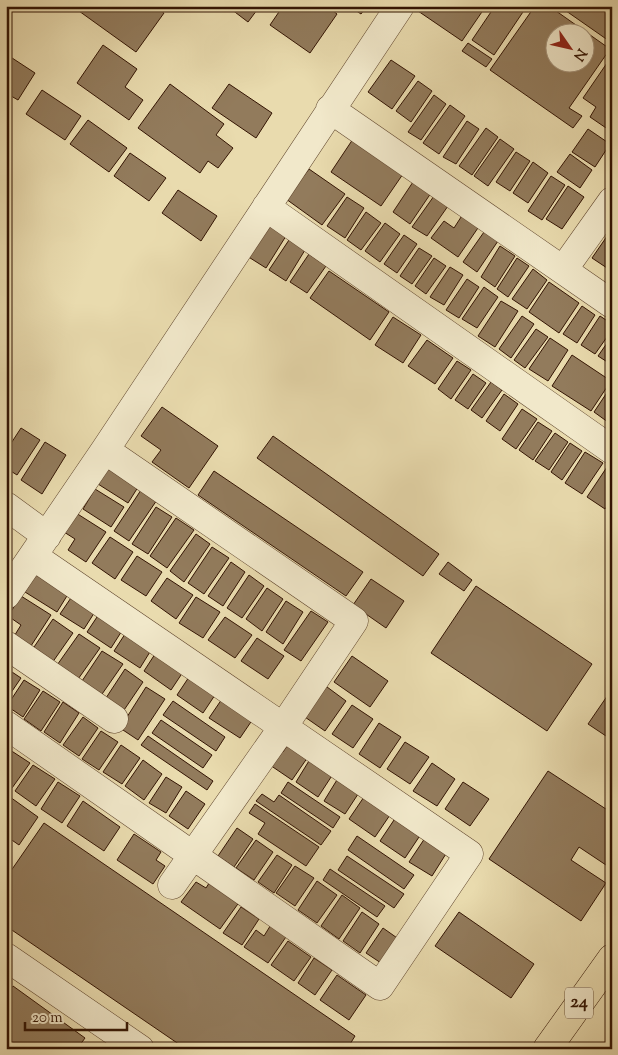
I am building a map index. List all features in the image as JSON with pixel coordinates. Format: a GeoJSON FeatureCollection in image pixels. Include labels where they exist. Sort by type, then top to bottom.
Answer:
{"type":"FeatureCollection","features":[{"type":"Feature","properties":{"kind":"main road","name":"24"},"geometry":{"type":"LineString","coordinates":[[547,1049],[612,958]]}},
{"type":"Feature","properties":{"kind":"street"},"geometry":{"type":"LineString","coordinates":[[6,595],[105,450],[400,6]]}},
{"type":"Feature","properties":{"kind":"street"},"geometry":{"type":"LineString","coordinates":[[330,109],[612,304]]}},
{"type":"Feature","properties":{"kind":"street"},"geometry":{"type":"LineString","coordinates":[[563,270],[612,201]]}},
{"type":"Feature","properties":{"kind":"street"},"geometry":{"type":"LineString","coordinates":[[266,207],[612,450]]}},
{"type":"Feature","properties":{"kind":"street"},"geometry":{"type":"LineString","coordinates":[[105,450],[354,621],[172,885]]}},
{"type":"Feature","properties":{"kind":"street"},"geometry":{"type":"LineString","coordinates":[[6,506],[40,546],[283,726],[469,854],[380,986],[6,725]]}},
{"type":"Feature","properties":{"kind":"street"},"geometry":{"type":"LineString","coordinates":[[6,645],[114,719]]}},
{"type":"Feature","properties":{"kind":"street"},"geometry":{"type":"LineString","coordinates":[[6,957],[140,1049]]}},
{"type":"Feature","properties":{"kind":"building"},"geometry":{"type":"Polygon","coordinates":[[[72,6],[154,6],[164,13],[136,52],[72,6]]]}},
{"type":"Feature","properties":{"kind":"building"},"geometry":{"type":"Polygon","coordinates":[[[227,6],[260,6],[248,22],[227,6]]]}},
{"type":"Feature","properties":{"kind":"building"},"geometry":{"type":"Polygon","coordinates":[[[283,6],[327,6],[337,14],[310,53],[270,25],[283,6]]]}},
{"type":"Feature","properties":{"kind":"building"},"geometry":{"type":"Polygon","coordinates":[[[349,6],[367,6],[361,14],[349,6]]]}},
{"type":"Feature","properties":{"kind":"building"},"geometry":{"type":"Polygon","coordinates":[[[422,6],[486,6],[462,41],[418,11],[422,6]]]}},
{"type":"Feature","properties":{"kind":"building"},"geometry":{"type":"Polygon","coordinates":[[[495,6],[527,6],[494,55],[472,40],[495,6]]]}},
{"type":"Feature","properties":{"kind":"building"},"geometry":{"type":"Polygon","coordinates":[[[535,6],[549,6],[572,22],[546,22],[546,72],[594,72],[569,108],[582,116],[573,128],[490,70],[535,6]]]}},
{"type":"Feature","properties":{"kind":"building"},"geometry":{"type":"Polygon","coordinates":[[[559,6],[612,6],[612,43],[596,32],[596,22],[582,22],[559,6]]]}},
{"type":"Feature","properties":{"kind":"building"},"geometry":{"type":"Polygon","coordinates":[[[596,39],[610,49],[596,69],[596,39]]]}},
{"type":"Feature","properties":{"kind":"building"},"geometry":{"type":"Polygon","coordinates":[[[468,43],[492,59],[486,67],[462,51],[468,43]]]}},
{"type":"Feature","properties":{"kind":"building"},"geometry":{"type":"Polygon","coordinates":[[[103,45],[137,69],[125,87],[143,100],[129,120],[77,83],[103,45]]]}},
{"type":"Feature","properties":{"kind":"building"},"geometry":{"type":"Polygon","coordinates":[[[6,54],[35,73],[18,100],[6,93],[6,54]]]}},
{"type":"Feature","properties":{"kind":"building"},"geometry":{"type":"Polygon","coordinates":[[[391,60],[415,76],[392,109],[368,92],[391,60]]]}},
{"type":"Feature","properties":{"kind":"building"},"geometry":{"type":"Polygon","coordinates":[[[607,63],[612,66],[612,132],[590,117],[596,107],[583,98],[607,63]]]}},
{"type":"Feature","properties":{"kind":"building"},"geometry":{"type":"Polygon","coordinates":[[[418,81],[432,91],[411,122],[396,111],[418,81]]]}},
{"type":"Feature","properties":{"kind":"building"},"geometry":{"type":"Polygon","coordinates":[[[170,84],[224,124],[216,135],[233,148],[218,168],[208,161],[200,173],[138,128],[170,84]]]}},
{"type":"Feature","properties":{"kind":"building"},"geometry":{"type":"Polygon","coordinates":[[[229,84],[272,113],[256,138],[212,108],[229,84]]]}},
{"type":"Feature","properties":{"kind":"building"},"geometry":{"type":"Polygon","coordinates":[[[42,90],[81,116],[65,140],[26,114],[42,90]]]}},
{"type":"Feature","properties":{"kind":"building"},"geometry":{"type":"Polygon","coordinates":[[[434,95],[446,104],[421,140],[408,132],[434,95]]]}},
{"type":"Feature","properties":{"kind":"building"},"geometry":{"type":"Polygon","coordinates":[[[450,105],[465,116],[439,154],[423,143],[450,105]]]}},
{"type":"Feature","properties":{"kind":"building"},"geometry":{"type":"Polygon","coordinates":[[[88,120],[127,148],[109,172],[70,144],[88,120]]]}},
{"type":"Feature","properties":{"kind":"building"},"geometry":{"type":"Polygon","coordinates":[[[467,121],[479,129],[456,164],[443,157],[467,121]]]}},
{"type":"Feature","properties":{"kind":"building"},"geometry":{"type":"Polygon","coordinates":[[[486,128],[498,137],[472,175],[459,166],[486,128]]]}},
{"type":"Feature","properties":{"kind":"building"},"geometry":{"type":"Polygon","coordinates":[[[588,129],[610,144],[595,167],[572,152],[588,129]]]}},
{"type":"Feature","properties":{"kind":"building"},"geometry":{"type":"Polygon","coordinates":[[[353,139],[403,174],[381,206],[331,172],[353,139]]]}},
{"type":"Feature","properties":{"kind":"building"},"geometry":{"type":"Polygon","coordinates":[[[500,139],[514,149],[488,186],[474,176],[500,139]]]}},
{"type":"Feature","properties":{"kind":"building"},"geometry":{"type":"Polygon","coordinates":[[[516,152],[530,161],[510,191],[496,182],[516,152]]]}},
{"type":"Feature","properties":{"kind":"building"},"geometry":{"type":"Polygon","coordinates":[[[130,153],[166,178],[149,201],[114,176],[130,153]]]}},
{"type":"Feature","properties":{"kind":"building"},"geometry":{"type":"Polygon","coordinates":[[[570,154],[592,170],[580,188],[557,172],[570,154]]]}},
{"type":"Feature","properties":{"kind":"building"},"geometry":{"type":"Polygon","coordinates":[[[533,162],[548,173],[528,203],[513,193],[533,162]]]}},
{"type":"Feature","properties":{"kind":"building"},"geometry":{"type":"Polygon","coordinates":[[[309,169],[345,194],[322,225],[286,199],[309,169]]]}},
{"type":"Feature","properties":{"kind":"building"},"geometry":{"type":"Polygon","coordinates":[[[551,176],[565,185],[542,220],[528,211],[551,176]]]}},
{"type":"Feature","properties":{"kind":"building"},"geometry":{"type":"Polygon","coordinates":[[[413,182],[431,193],[410,224],[393,212],[413,182]]]}},
{"type":"Feature","properties":{"kind":"building"},"geometry":{"type":"Polygon","coordinates":[[[568,186],[584,197],[562,229],[546,219],[568,186]]]}},
{"type":"Feature","properties":{"kind":"building"},"geometry":{"type":"Polygon","coordinates":[[[178,190],[217,216],[201,241],[162,213],[178,190]]]}},
{"type":"Feature","properties":{"kind":"building"},"geometry":{"type":"Polygon","coordinates":[[[434,196],[448,206],[427,236],[412,227],[434,196]]]}},
{"type":"Feature","properties":{"kind":"building"},"geometry":{"type":"Polygon","coordinates":[[[347,197],[364,208],[345,238],[327,226],[347,197]]]}},
{"type":"Feature","properties":{"kind":"building"},"geometry":{"type":"Polygon","coordinates":[[[366,212],[381,223],[361,250],[347,240],[366,212]]]}},
{"type":"Feature","properties":{"kind":"building"},"geometry":{"type":"Polygon","coordinates":[[[463,214],[480,225],[458,257],[431,238],[444,221],[454,228],[463,214]]]}},
{"type":"Feature","properties":{"kind":"building"},"geometry":{"type":"Polygon","coordinates":[[[385,223],[400,234],[380,262],[365,251],[385,223]]]}},
{"type":"Feature","properties":{"kind":"building"},"geometry":{"type":"Polygon","coordinates":[[[267,224],[286,236],[266,268],[247,256],[267,224]]]}},
{"type":"Feature","properties":{"kind":"building"},"geometry":{"type":"Polygon","coordinates":[[[612,229],[612,261],[607,268],[592,258],[612,229]]]}},
{"type":"Feature","properties":{"kind":"building"},"geometry":{"type":"Polygon","coordinates":[[[484,232],[498,241],[477,272],[463,262],[484,232]]]}},
{"type":"Feature","properties":{"kind":"building"},"geometry":{"type":"Polygon","coordinates":[[[404,235],[417,244],[397,273],[384,264],[404,235]]]}},
{"type":"Feature","properties":{"kind":"building"},"geometry":{"type":"Polygon","coordinates":[[[289,240],[305,250],[286,281],[269,270],[289,240]]]}},
{"type":"Feature","properties":{"kind":"building"},"geometry":{"type":"Polygon","coordinates":[[[500,246],[515,256],[495,287],[481,277],[500,246]]]}},
{"type":"Feature","properties":{"kind":"building"},"geometry":{"type":"Polygon","coordinates":[[[419,248],[432,256],[412,284],[400,276],[419,248]]]}},
{"type":"Feature","properties":{"kind":"building"},"geometry":{"type":"Polygon","coordinates":[[[309,254],[326,266],[307,293],[290,282],[309,254]]]}},
{"type":"Feature","properties":{"kind":"building"},"geometry":{"type":"Polygon","coordinates":[[[434,258],[446,266],[426,294],[415,286],[434,258]]]}},
{"type":"Feature","properties":{"kind":"building"},"geometry":{"type":"Polygon","coordinates":[[[517,258],[529,266],[508,297],[497,289],[517,258]]]}},
{"type":"Feature","properties":{"kind":"building"},"geometry":{"type":"Polygon","coordinates":[[[450,267],[463,275],[444,305],[430,297],[450,267]]]}},
{"type":"Feature","properties":{"kind":"building"},"geometry":{"type":"Polygon","coordinates":[[[533,269],[547,280],[527,309],[512,299],[533,269]]]}},
{"type":"Feature","properties":{"kind":"building"},"geometry":{"type":"Polygon","coordinates":[[[329,271],[389,312],[370,340],[310,298],[329,271]]]}},
{"type":"Feature","properties":{"kind":"building"},"geometry":{"type":"Polygon","coordinates":[[[467,279],[479,287],[459,318],[446,310],[467,279]]]}},
{"type":"Feature","properties":{"kind":"building"},"geometry":{"type":"Polygon","coordinates":[[[549,282],[579,303],[559,333],[529,312],[549,282]]]}},
{"type":"Feature","properties":{"kind":"building"},"geometry":{"type":"Polygon","coordinates":[[[484,287],[498,297],[477,328],[462,319],[484,287]]]}},
{"type":"Feature","properties":{"kind":"building"},"geometry":{"type":"Polygon","coordinates":[[[501,301],[518,311],[495,347],[478,336],[501,301]]]}},
{"type":"Feature","properties":{"kind":"building"},"geometry":{"type":"Polygon","coordinates":[[[582,306],[595,315],[577,343],[563,334],[582,306]]]}},
{"type":"Feature","properties":{"kind":"building"},"geometry":{"type":"Polygon","coordinates":[[[522,316],[534,324],[511,358],[499,349],[522,316]]]}},
{"type":"Feature","properties":{"kind":"building"},"geometry":{"type":"Polygon","coordinates":[[[600,316],[612,324],[612,330],[595,354],[581,345],[600,316]]]}},
{"type":"Feature","properties":{"kind":"building"},"geometry":{"type":"Polygon","coordinates":[[[393,317],[421,335],[403,363],[375,345],[393,317]]]}},
{"type":"Feature","properties":{"kind":"building"},"geometry":{"type":"Polygon","coordinates":[[[536,329],[548,337],[525,368],[514,360],[536,329]]]}},
{"type":"Feature","properties":{"kind":"building"},"geometry":{"type":"Polygon","coordinates":[[[612,336],[612,365],[598,356],[612,336]]]}},
{"type":"Feature","properties":{"kind":"building"},"geometry":{"type":"Polygon","coordinates":[[[550,338],[568,350],[548,381],[529,369],[550,338]]]}},
{"type":"Feature","properties":{"kind":"building"},"geometry":{"type":"Polygon","coordinates":[[[427,340],[453,358],[435,384],[408,366],[427,340]]]}},
{"type":"Feature","properties":{"kind":"building"},"geometry":{"type":"Polygon","coordinates":[[[572,355],[611,381],[591,411],[552,386],[572,355]]]}},
{"type":"Feature","properties":{"kind":"building"},"geometry":{"type":"Polygon","coordinates":[[[457,361],[471,370],[451,399],[438,389],[457,361]]]}},
{"type":"Feature","properties":{"kind":"building"},"geometry":{"type":"Polygon","coordinates":[[[473,374],[486,383],[468,409],[455,400],[473,374]]]}},
{"type":"Feature","properties":{"kind":"building"},"geometry":{"type":"Polygon","coordinates":[[[491,382],[502,390],[482,418],[471,410],[491,382]]]}},
{"type":"Feature","properties":{"kind":"building"},"geometry":{"type":"Polygon","coordinates":[[[612,385],[612,425],[594,412],[612,385]]]}},
{"type":"Feature","properties":{"kind":"building"},"geometry":{"type":"Polygon","coordinates":[[[504,394],[518,404],[500,431],[486,421],[504,394]]]}},
{"type":"Feature","properties":{"kind":"building"},"geometry":{"type":"Polygon","coordinates":[[[162,407],[218,446],[189,488],[152,462],[161,450],[141,436],[162,407]]]}},
{"type":"Feature","properties":{"kind":"building"},"geometry":{"type":"Polygon","coordinates":[[[522,409],[537,419],[516,449],[502,439],[522,409]]]}},
{"type":"Feature","properties":{"kind":"building"},"geometry":{"type":"Polygon","coordinates":[[[538,422],[552,431],[533,460],[519,450],[538,422]]]}},
{"type":"Feature","properties":{"kind":"building"},"geometry":{"type":"Polygon","coordinates":[[[21,428],[40,440],[17,475],[6,468],[6,451],[21,428]]]}},
{"type":"Feature","properties":{"kind":"building"},"geometry":{"type":"Polygon","coordinates":[[[555,433],[568,442],[549,470],[535,461],[555,433]]]}},
{"type":"Feature","properties":{"kind":"building"},"geometry":{"type":"Polygon","coordinates":[[[273,436],[439,554],[423,576],[257,458],[273,436]]]}},
{"type":"Feature","properties":{"kind":"building"},"geometry":{"type":"Polygon","coordinates":[[[45,442],[66,455],[42,494],[21,480],[45,442]]]}},
{"type":"Feature","properties":{"kind":"building"},"geometry":{"type":"Polygon","coordinates":[[[570,443],[582,451],[562,480],[551,472],[570,443]]]}},
{"type":"Feature","properties":{"kind":"building"},"geometry":{"type":"Polygon","coordinates":[[[585,452],[603,463],[582,494],[565,483],[585,452]]]}},
{"type":"Feature","properties":{"kind":"building"},"geometry":{"type":"Polygon","coordinates":[[[111,464],[140,484],[128,503],[98,484],[111,464]]]}},
{"type":"Feature","properties":{"kind":"building"},"geometry":{"type":"Polygon","coordinates":[[[607,467],[612,470],[612,499],[605,509],[587,497],[607,467]]]}},
{"type":"Feature","properties":{"kind":"building"},"geometry":{"type":"Polygon","coordinates":[[[214,471],[363,572],[346,596],[198,495],[214,471]]]}},
{"type":"Feature","properties":{"kind":"building"},"geometry":{"type":"Polygon","coordinates":[[[143,487],[159,497],[129,541],[114,531],[143,487]]]}},
{"type":"Feature","properties":{"kind":"building"},"geometry":{"type":"Polygon","coordinates":[[[95,489],[124,507],[111,527],[83,509],[95,489]]]}},
{"type":"Feature","properties":{"kind":"building"},"geometry":{"type":"Polygon","coordinates":[[[156,507],[172,517],[148,554],[132,544],[156,507]]]}},
{"type":"Feature","properties":{"kind":"building"},"geometry":{"type":"Polygon","coordinates":[[[76,513],[106,532],[86,562],[68,550],[75,539],[64,532],[76,513]]]}},
{"type":"Feature","properties":{"kind":"building"},"geometry":{"type":"Polygon","coordinates":[[[176,518],[194,530],[167,568],[150,556],[176,518]]]}},
{"type":"Feature","properties":{"kind":"building"},"geometry":{"type":"Polygon","coordinates":[[[196,534],[210,544],[184,582],[170,571],[196,534]]]}},
{"type":"Feature","properties":{"kind":"building"},"geometry":{"type":"Polygon","coordinates":[[[110,537],[133,552],[115,579],[92,563],[110,537]]]}},
{"type":"Feature","properties":{"kind":"building"},"geometry":{"type":"Polygon","coordinates":[[[212,547],[229,558],[204,594],[188,583],[212,547]]]}},
{"type":"Feature","properties":{"kind":"building"},"geometry":{"type":"Polygon","coordinates":[[[137,556],[162,572],[146,596],[121,580],[137,556]]]}},
{"type":"Feature","properties":{"kind":"building"},"geometry":{"type":"Polygon","coordinates":[[[231,562],[245,572],[223,606],[208,596],[231,562]]]}},
{"type":"Feature","properties":{"kind":"building"},"geometry":{"type":"Polygon","coordinates":[[[448,562],[472,580],[464,591],[439,574],[448,562]]]}},
{"type":"Feature","properties":{"kind":"building"},"geometry":{"type":"Polygon","coordinates":[[[38,570],[70,591],[57,612],[25,592],[38,570]]]}},
{"type":"Feature","properties":{"kind":"building"},"geometry":{"type":"Polygon","coordinates":[[[249,575],[264,586],[242,618],[227,608],[249,575]]]}},
{"type":"Feature","properties":{"kind":"building"},"geometry":{"type":"Polygon","coordinates":[[[167,578],[193,595],[176,619],[151,601],[167,578]]]}},
{"type":"Feature","properties":{"kind":"building"},"geometry":{"type":"Polygon","coordinates":[[[371,579],[404,601],[386,628],[353,605],[371,579]]]}},
{"type":"Feature","properties":{"kind":"building"},"geometry":{"type":"Polygon","coordinates":[[[476,586],[592,664],[547,731],[431,653],[476,586]]]}},
{"type":"Feature","properties":{"kind":"building"},"geometry":{"type":"Polygon","coordinates":[[[267,588],[283,599],[262,631],[246,619],[267,588]]]}},
{"type":"Feature","properties":{"kind":"building"},"geometry":{"type":"Polygon","coordinates":[[[75,592],[98,607],[84,629],[60,614],[75,592]]]}},
{"type":"Feature","properties":{"kind":"building"},"geometry":{"type":"Polygon","coordinates":[[[21,596],[51,615],[29,649],[13,638],[21,625],[8,616],[21,596]]]}},
{"type":"Feature","properties":{"kind":"building"},"geometry":{"type":"Polygon","coordinates":[[[196,597],[220,612],[203,638],[179,623],[196,597]]]}},
{"type":"Feature","properties":{"kind":"building"},"geometry":{"type":"Polygon","coordinates":[[[286,601],[303,612],[283,644],[266,632],[286,601]]]}},
{"type":"Feature","properties":{"kind":"building"},"geometry":{"type":"Polygon","coordinates":[[[101,611],[125,626],[111,648],[87,632],[101,611]]]}},
{"type":"Feature","properties":{"kind":"building"},"geometry":{"type":"Polygon","coordinates":[[[311,611],[328,622],[301,661],[284,650],[311,611]]]}},
{"type":"Feature","properties":{"kind":"building"},"geometry":{"type":"Polygon","coordinates":[[[225,617],[252,635],[235,658],[208,640],[225,617]]]}},
{"type":"Feature","properties":{"kind":"building"},"geometry":{"type":"Polygon","coordinates":[[[53,619],[73,633],[52,663],[32,650],[53,619]]]}},
{"type":"Feature","properties":{"kind":"building"},"geometry":{"type":"Polygon","coordinates":[[[127,631],[153,647],[140,668],[114,651],[127,631]]]}},
{"type":"Feature","properties":{"kind":"building"},"geometry":{"type":"Polygon","coordinates":[[[79,634],[100,648],[76,682],[55,668],[79,634]]]}},
{"type":"Feature","properties":{"kind":"building"},"geometry":{"type":"Polygon","coordinates":[[[257,638],[284,656],[268,679],[241,661],[257,638]]]}},
{"type":"Feature","properties":{"kind":"building"},"geometry":{"type":"Polygon","coordinates":[[[102,651],[123,664],[100,697],[80,684],[102,651]]]}},
{"type":"Feature","properties":{"kind":"building"},"geometry":{"type":"Polygon","coordinates":[[[157,651],[185,669],[171,690],[144,671],[157,651]]]}},
{"type":"Feature","properties":{"kind":"building"},"geometry":{"type":"Polygon","coordinates":[[[352,656],[388,681],[370,707],[334,682],[352,656]]]}},
{"type":"Feature","properties":{"kind":"building"},"geometry":{"type":"Polygon","coordinates":[[[6,668],[21,678],[6,700],[6,668]]]}},
{"type":"Feature","properties":{"kind":"building"},"geometry":{"type":"Polygon","coordinates":[[[125,669],[143,682],[122,713],[104,701],[125,669]]]}},
{"type":"Feature","properties":{"kind":"building"},"geometry":{"type":"Polygon","coordinates":[[[191,674],[217,692],[203,713],[177,695],[191,674]]]}},
{"type":"Feature","properties":{"kind":"building"},"geometry":{"type":"Polygon","coordinates":[[[24,680],[40,690],[23,717],[7,706],[24,680]]]}},
{"type":"Feature","properties":{"kind":"building"},"geometry":{"type":"Polygon","coordinates":[[[323,684],[346,701],[325,731],[302,715],[323,684]]]}},
{"type":"Feature","properties":{"kind":"building"},"geometry":{"type":"Polygon","coordinates":[[[146,687],[165,699],[138,740],[120,728],[146,687]]]}},
{"type":"Feature","properties":{"kind":"building"},"geometry":{"type":"Polygon","coordinates":[[[612,689],[612,740],[588,724],[612,689]]]}},
{"type":"Feature","properties":{"kind":"building"},"geometry":{"type":"Polygon","coordinates":[[[43,691],[60,702],[41,731],[24,719],[43,691]]]}},
{"type":"Feature","properties":{"kind":"building"},"geometry":{"type":"Polygon","coordinates":[[[224,696],[255,716],[240,738],[209,718],[224,696]]]}},
{"type":"Feature","properties":{"kind":"building"},"geometry":{"type":"Polygon","coordinates":[[[173,701],[225,737],[216,751],[163,715],[173,701]]]}},
{"type":"Feature","properties":{"kind":"building"},"geometry":{"type":"Polygon","coordinates":[[[63,702],[79,713],[60,743],[44,732],[63,702]]]}},
{"type":"Feature","properties":{"kind":"building"},"geometry":{"type":"Polygon","coordinates":[[[352,705],[373,719],[353,748],[332,734],[352,705]]]}},
{"type":"Feature","properties":{"kind":"building"},"geometry":{"type":"Polygon","coordinates":[[[83,717],[98,728],[79,756],[63,745],[83,717]]]}},
{"type":"Feature","properties":{"kind":"building"},"geometry":{"type":"Polygon","coordinates":[[[161,720],[212,755],[203,768],[152,733],[161,720]]]}},
{"type":"Feature","properties":{"kind":"building"},"geometry":{"type":"Polygon","coordinates":[[[379,723],[401,737],[380,768],[359,754],[379,723]]]}},
{"type":"Feature","properties":{"kind":"building"},"geometry":{"type":"Polygon","coordinates":[[[101,731],[118,742],[99,770],[82,759],[101,731]]]}},
{"type":"Feature","properties":{"kind":"building"},"geometry":{"type":"Polygon","coordinates":[[[148,736],[213,781],[207,790],[141,745],[148,736]]]}},
{"type":"Feature","properties":{"kind":"building"},"geometry":{"type":"Polygon","coordinates":[[[290,741],[310,754],[292,780],[267,763],[278,747],[283,752],[290,741]]]}},
{"type":"Feature","properties":{"kind":"building"},"geometry":{"type":"Polygon","coordinates":[[[405,742],[429,757],[410,784],[387,769],[405,742]]]}},
{"type":"Feature","properties":{"kind":"building"},"geometry":{"type":"Polygon","coordinates":[[[121,745],[140,758],[122,784],[103,772],[121,745]]]}},
{"type":"Feature","properties":{"kind":"building"},"geometry":{"type":"Polygon","coordinates":[[[7,748],[30,763],[12,788],[6,784],[7,748]]]}},
{"type":"Feature","properties":{"kind":"building"},"geometry":{"type":"Polygon","coordinates":[[[312,756],[335,771],[318,797],[296,782],[312,756]]]}},
{"type":"Feature","properties":{"kind":"building"},"geometry":{"type":"Polygon","coordinates":[[[143,760],[162,774],[144,800],[125,786],[143,760]]]}},
{"type":"Feature","properties":{"kind":"building"},"geometry":{"type":"Polygon","coordinates":[[[432,763],[455,779],[437,806],[413,791],[432,763]]]}},
{"type":"Feature","properties":{"kind":"building"},"geometry":{"type":"Polygon","coordinates":[[[33,765],[55,779],[36,806],[15,791],[33,765]]]}},
{"type":"Feature","properties":{"kind":"building"},"geometry":{"type":"Polygon","coordinates":[[[548,771],[612,813],[612,869],[579,847],[571,860],[606,883],[581,921],[489,859],[548,771]]]}},
{"type":"Feature","properties":{"kind":"building"},"geometry":{"type":"Polygon","coordinates":[[[340,775],[362,788],[345,814],[324,801],[340,775]]]}},
{"type":"Feature","properties":{"kind":"building"},"geometry":{"type":"Polygon","coordinates":[[[166,777],[182,787],[166,813],[149,803],[166,777]]]}},
{"type":"Feature","properties":{"kind":"building"},"geometry":{"type":"Polygon","coordinates":[[[58,782],[80,796],[62,823],[41,809],[58,782]]]}},
{"type":"Feature","properties":{"kind":"building"},"geometry":{"type":"Polygon","coordinates":[[[288,782],[340,817],[333,828],[281,793],[288,782]]]}},
{"type":"Feature","properties":{"kind":"building"},"geometry":{"type":"Polygon","coordinates":[[[463,782],[489,799],[470,826],[445,809],[463,782]]]}},
{"type":"Feature","properties":{"kind":"building"},"geometry":{"type":"Polygon","coordinates":[[[186,791],[205,804],[188,829],[169,816],[186,791]]]}},
{"type":"Feature","properties":{"kind":"building"},"geometry":{"type":"Polygon","coordinates":[[[262,794],[274,802],[279,795],[331,831],[321,845],[256,801],[262,794]]]}},
{"type":"Feature","properties":{"kind":"building"},"geometry":{"type":"Polygon","coordinates":[[[366,794],[392,812],[375,837],[349,819],[366,794]]]}},
{"type":"Feature","properties":{"kind":"building"},"geometry":{"type":"Polygon","coordinates":[[[10,797],[38,817],[19,845],[6,836],[6,803],[10,797]]]}},
{"type":"Feature","properties":{"kind":"building"},"geometry":{"type":"Polygon","coordinates":[[[83,801],[120,827],[104,851],[67,826],[83,801]]]}},
{"type":"Feature","properties":{"kind":"building"},"geometry":{"type":"Polygon","coordinates":[[[255,804],[319,847],[306,866],[258,834],[265,823],[249,813],[255,804]]]}},
{"type":"Feature","properties":{"kind":"building"},"geometry":{"type":"Polygon","coordinates":[[[398,814],[423,831],[405,858],[380,841],[398,814]]]}},
{"type":"Feature","properties":{"kind":"building"},"geometry":{"type":"Polygon","coordinates":[[[44,823],[355,1036],[347,1049],[186,1049],[6,926],[6,878],[44,823]]]}},
{"type":"Feature","properties":{"kind":"building"},"geometry":{"type":"Polygon","coordinates":[[[237,828],[253,839],[234,867],[218,856],[237,828]]]}},
{"type":"Feature","properties":{"kind":"building"},"geometry":{"type":"Polygon","coordinates":[[[134,834],[161,852],[156,860],[165,866],[153,884],[117,860],[134,834]]]}},
{"type":"Feature","properties":{"kind":"building"},"geometry":{"type":"Polygon","coordinates":[[[427,835],[449,849],[432,876],[409,862],[427,835]]]}},
{"type":"Feature","properties":{"kind":"building"},"geometry":{"type":"Polygon","coordinates":[[[357,836],[414,875],[404,889],[348,850],[357,836]]]}},
{"type":"Feature","properties":{"kind":"building"},"geometry":{"type":"Polygon","coordinates":[[[256,840],[273,852],[254,880],[236,868],[256,840]]]}},
{"type":"Feature","properties":{"kind":"building"},"geometry":{"type":"Polygon","coordinates":[[[277,855],[292,865],[274,893],[258,882],[277,855]]]}},
{"type":"Feature","properties":{"kind":"building"},"geometry":{"type":"Polygon","coordinates":[[[347,856],[404,894],[394,908],[338,870],[347,856]]]}},
{"type":"Feature","properties":{"kind":"building"},"geometry":{"type":"Polygon","coordinates":[[[295,866],[314,878],[295,906],[276,893],[295,866]]]}},
{"type":"Feature","properties":{"kind":"building"},"geometry":{"type":"Polygon","coordinates":[[[330,869],[385,906],[377,917],[323,880],[330,869]]]}},
{"type":"Feature","properties":{"kind":"building"},"geometry":{"type":"Polygon","coordinates":[[[211,880],[240,901],[220,929],[181,902],[196,882],[206,888],[211,880]]]}},
{"type":"Feature","properties":{"kind":"building"},"geometry":{"type":"Polygon","coordinates":[[[317,881],[337,895],[317,923],[298,910],[317,881]]]}},
{"type":"Feature","properties":{"kind":"building"},"geometry":{"type":"Polygon","coordinates":[[[342,895],[360,908],[339,939],[321,926],[342,895]]]}},
{"type":"Feature","properties":{"kind":"building"},"geometry":{"type":"Polygon","coordinates":[[[241,907],[259,919],[242,945],[223,933],[241,907]]]}},
{"type":"Feature","properties":{"kind":"building"},"geometry":{"type":"Polygon","coordinates":[[[362,912],[379,924],[360,953],[343,941],[362,912]]]}},
{"type":"Feature","properties":{"kind":"building"},"geometry":{"type":"Polygon","coordinates":[[[459,912],[534,964],[511,998],[435,946],[459,912]]]}},
{"type":"Feature","properties":{"kind":"building"},"geometry":{"type":"Polygon","coordinates":[[[272,923],[288,934],[268,963],[244,947],[256,930],[264,936],[272,923]]]}},
{"type":"Feature","properties":{"kind":"building"},"geometry":{"type":"Polygon","coordinates":[[[383,928],[400,940],[384,965],[366,953],[383,928]]]}},
{"type":"Feature","properties":{"kind":"building"},"geometry":{"type":"Polygon","coordinates":[[[288,941],[311,957],[294,981],[271,965],[288,941]]]}},
{"type":"Feature","properties":{"kind":"building"},"geometry":{"type":"Polygon","coordinates":[[[314,958],[332,970],[315,995],[298,983],[314,958]]]}},
{"type":"Feature","properties":{"kind":"building"},"geometry":{"type":"Polygon","coordinates":[[[337,975],[366,995],[349,1020],[320,1000],[337,975]]]}},
{"type":"Feature","properties":{"kind":"building"},"geometry":{"type":"Polygon","coordinates":[[[13,986],[85,1038],[77,1049],[12,1049],[6,1045],[6,996],[13,986]]]}}]}
